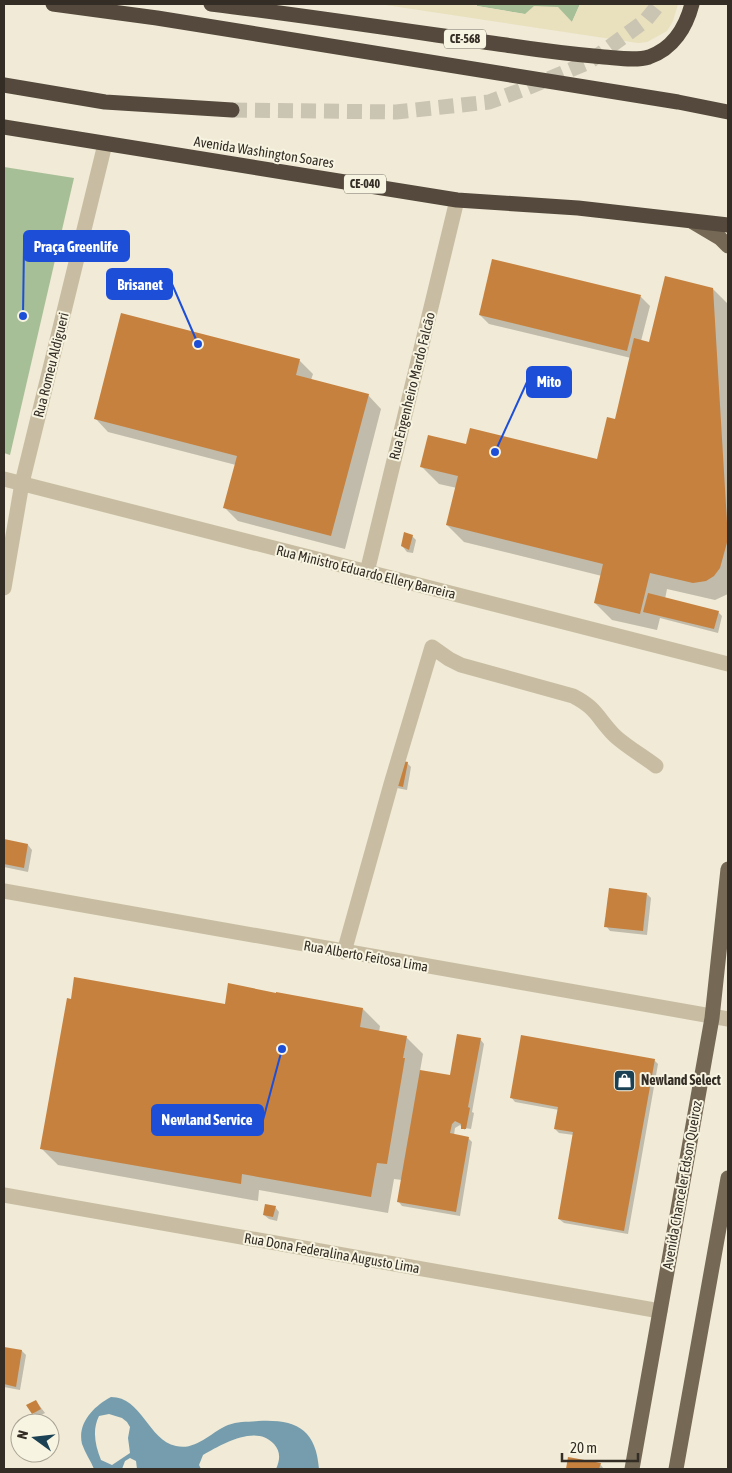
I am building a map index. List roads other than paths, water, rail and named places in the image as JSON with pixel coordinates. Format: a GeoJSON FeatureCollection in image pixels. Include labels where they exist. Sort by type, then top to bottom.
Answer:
{"type":"FeatureCollection","features":[{"type":"Feature","properties":{"kind":"highway"},"geometry":{"type":"LineString","coordinates":[[53,4],[167,20],[728,112]]}},
{"type":"Feature","properties":{"kind":"highway","name":"CE-568"},"geometry":{"type":"LineString","coordinates":[[210,4],[559,53],[624,59],[648,58],[664,51],[678,36],[688,20],[692,4]]}},
{"type":"Feature","properties":{"kind":"highway"},"geometry":{"type":"LineString","coordinates":[[4,85],[105,102],[232,110]]}},
{"type":"Feature","properties":{"kind":"highway","name":"Avenida Washington Soares"},"geometry":{"type":"LineString","coordinates":[[4,127],[457,200],[578,208],[728,225]]}},
{"type":"Feature","properties":{"kind":"main road"},"geometry":{"type":"LineString","coordinates":[[693,222],[720,238],[728,246]]}},
{"type":"Feature","properties":{"kind":"main road","name":"Avenida Chanceler Edson Queiroz"},"geometry":{"type":"LineString","coordinates":[[632,1469],[712,1018],[728,869]]}},
{"type":"Feature","properties":{"kind":"main road"},"geometry":{"type":"LineString","coordinates":[[676,1469],[728,1178]]}},
{"type":"Feature","properties":{"kind":"street","name":"Rua Romeu Aldigueri"},"geometry":{"type":"LineString","coordinates":[[4,588],[22,483],[105,144]]}},
{"type":"Feature","properties":{"kind":"street","name":"Rua Engenheiro Mardo Falcão"},"geometry":{"type":"LineString","coordinates":[[367,572],[457,200]]}},
{"type":"Feature","properties":{"kind":"street","name":"Rua Ministro Eduardo Ellery Barreira"},"geometry":{"type":"LineString","coordinates":[[4,479],[728,664]]}},
{"type":"Feature","properties":{"kind":"street"},"geometry":{"type":"LineString","coordinates":[[344,952],[432,647],[461,665],[566,694],[589,704],[616,737],[656,766]]}},
{"type":"Feature","properties":{"kind":"street","name":"Rua Alberto Feitosa Lima"},"geometry":{"type":"LineString","coordinates":[[4,891],[728,1020]]}},
{"type":"Feature","properties":{"kind":"street","name":"Rua Dona Federalina Augusto Lima"},"geometry":{"type":"LineString","coordinates":[[4,1195],[660,1311]]}},
{"type":"Feature","properties":{"kind":"water"},"geometry":{"type":"Polygon","coordinates":[[[111,1397],[122,1399],[130,1404],[158,1436],[176,1446],[190,1446],[235,1423],[271,1421],[293,1425],[302,1429],[314,1444],[319,1469],[276,1469],[279,1456],[274,1444],[267,1438],[249,1436],[229,1441],[203,1455],[199,1465],[201,1469],[137,1469],[136,1461],[130,1458],[125,1461],[122,1469],[94,1469],[82,1444],[82,1429],[84,1422],[93,1410],[111,1397]],[[109,1414],[99,1416],[97,1421],[95,1432],[97,1449],[101,1460],[112,1465],[130,1453],[128,1438],[130,1427],[122,1418],[109,1414]]]}},
{"type":"Feature","properties":{"kind":"tunnel"},"geometry":{"type":"LineString","coordinates":[[232,110],[396,112],[489,102],[589,62],[646,20],[659,4]]}},
{"type":"Feature","properties":{"kind":"place","name":"Praça Greenlife"},"geometry":{"type":"Point","coordinates":[23,316]}},
{"type":"Feature","properties":{"kind":"place","name":"Brisanet"},"geometry":{"type":"Point","coordinates":[198,344]}},
{"type":"Feature","properties":{"kind":"place","name":"Mito"},"geometry":{"type":"Point","coordinates":[495,452]}},
{"type":"Feature","properties":{"kind":"place","name":"Newland Service"},"geometry":{"type":"Point","coordinates":[282,1049]}},
{"type":"Feature","properties":{"kind":"place","name":"Newland Select"},"geometry":{"type":"Point","coordinates":[625,1080]}}]}
